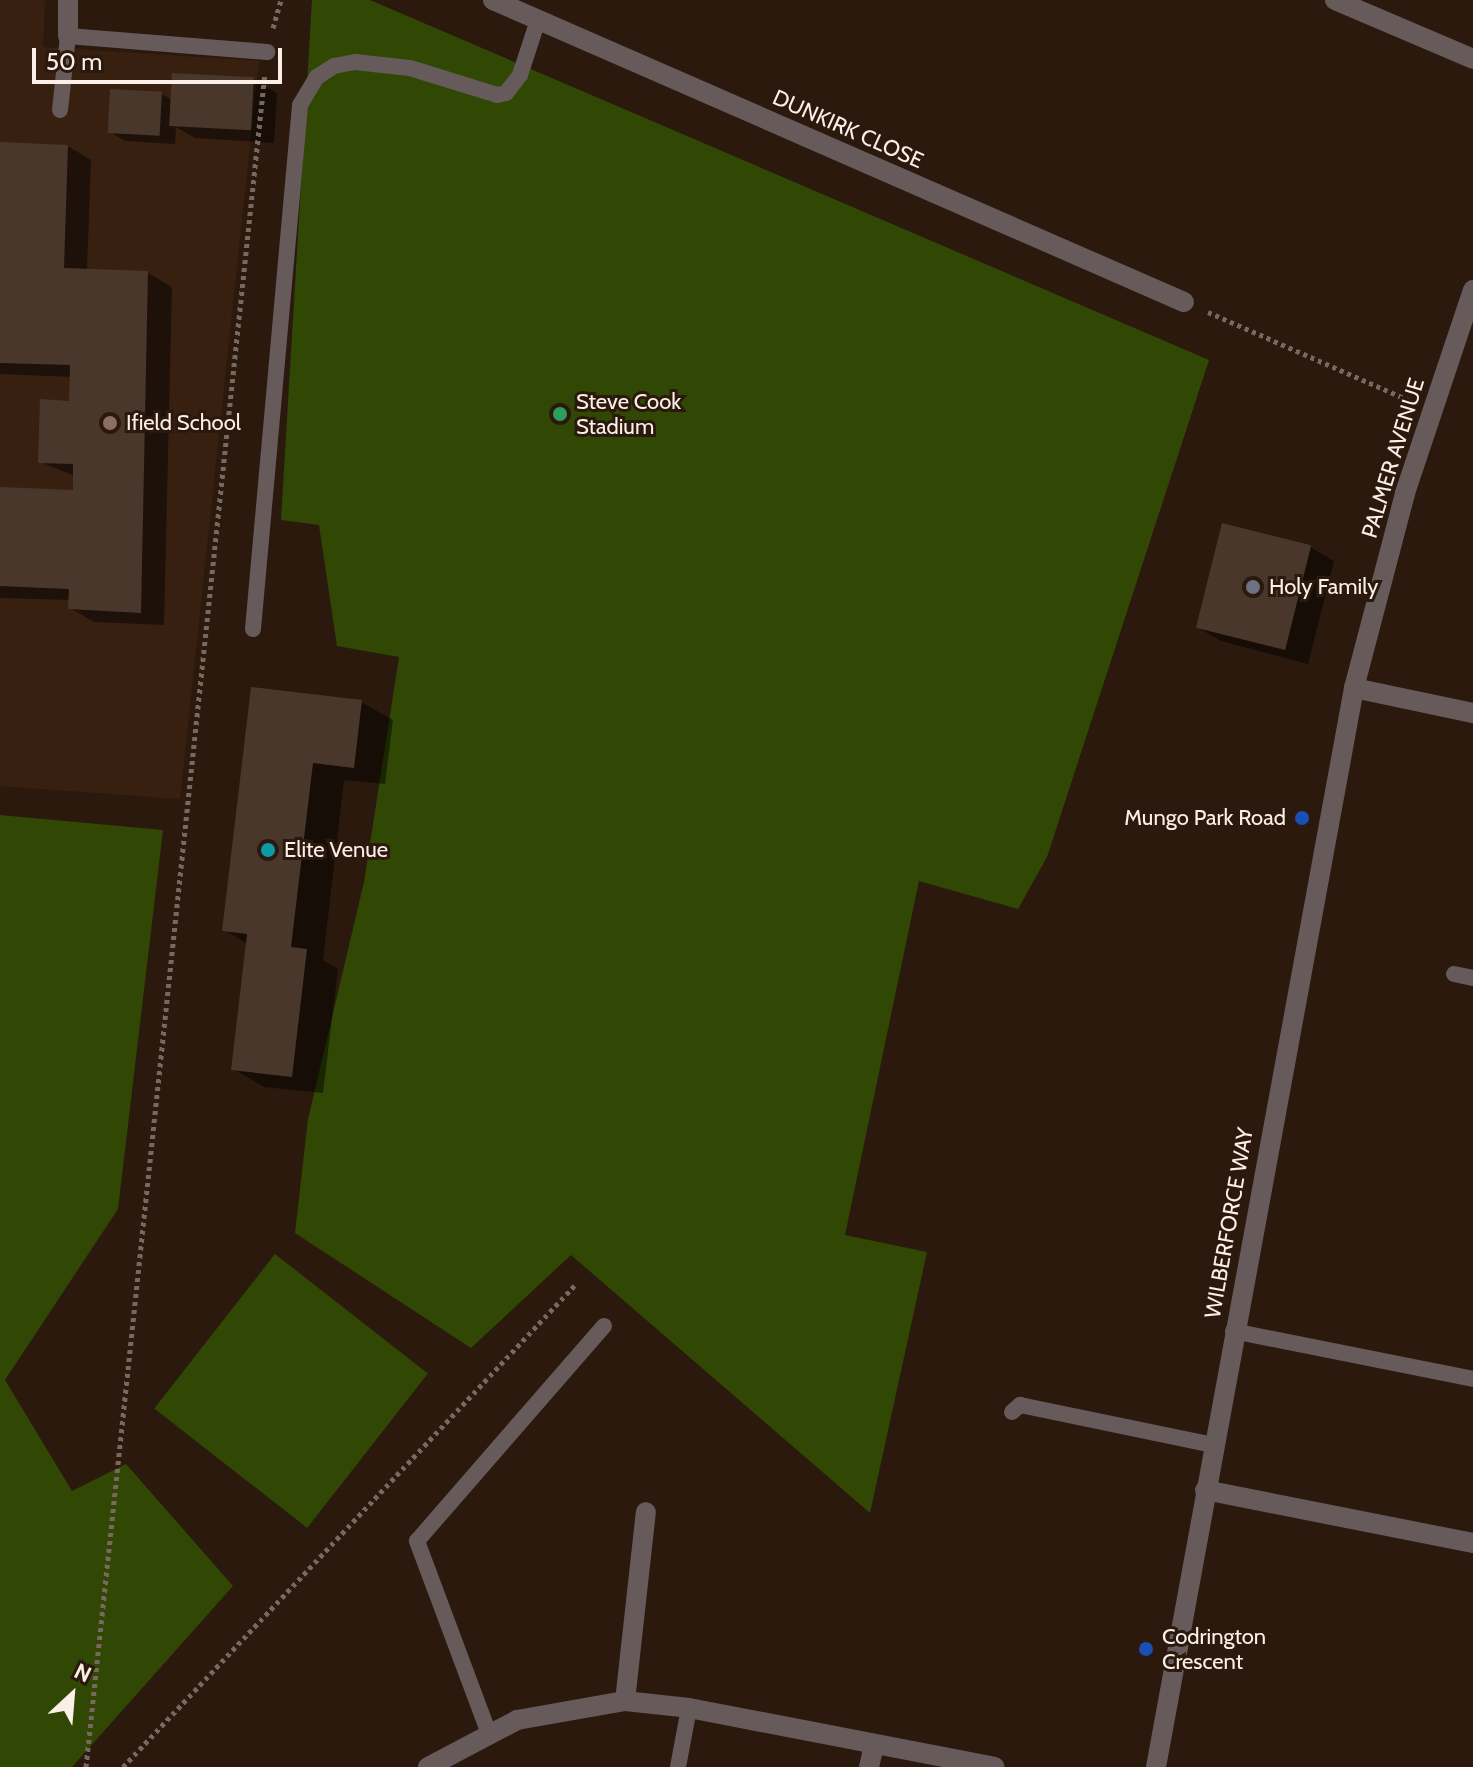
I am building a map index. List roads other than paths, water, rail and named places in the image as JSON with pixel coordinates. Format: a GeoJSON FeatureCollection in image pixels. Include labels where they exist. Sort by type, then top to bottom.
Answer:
{"type":"FeatureCollection","features":[{"type":"Feature","properties":{"kind":"street"},"geometry":{"type":"LineString","coordinates":[[68,0],[68,36]]}},
{"type":"Feature","properties":{"kind":"street","name":"DUNKIRK CLOSE"},"geometry":{"type":"LineString","coordinates":[[493,0],[1184,302]]}},
{"type":"Feature","properties":{"kind":"street"},"geometry":{"type":"LineString","coordinates":[[538,20],[546,0]]}},
{"type":"Feature","properties":{"kind":"street"},"geometry":{"type":"LineString","coordinates":[[1335,0],[1473,59]]}},
{"type":"Feature","properties":{"kind":"street","name":"PALMER AVENUE"},"geometry":{"type":"LineString","coordinates":[[1354,688],[1431,410],[1473,290]]}},
{"type":"Feature","properties":{"kind":"street"},"geometry":{"type":"LineString","coordinates":[[1354,688],[1473,713]]}},
{"type":"Feature","properties":{"kind":"street","name":"WILBERFORCE WAY"},"geometry":{"type":"LineString","coordinates":[[1156,1767],[1233,1331],[1354,688]]}},
{"type":"Feature","properties":{"kind":"street"},"geometry":{"type":"LineString","coordinates":[[1205,1490],[1473,1543]]}},
{"type":"Feature","properties":{"kind":"street"},"geometry":{"type":"LineString","coordinates":[[625,1701],[646,1512]]}},
{"type":"Feature","properties":{"kind":"street"},"geometry":{"type":"LineString","coordinates":[[428,1767],[488,1731],[539,1714],[625,1701],[689,1708],[994,1767]]}},
{"type":"Feature","properties":{"kind":"street"},"geometry":{"type":"LineString","coordinates":[[869,1767],[874,1745]]}},
{"type":"Feature","properties":{"kind":"lane"},"geometry":{"type":"LineString","coordinates":[[253,629],[300,105],[317,77],[334,66],[355,62],[410,68],[497,95],[506,93],[520,75],[538,20]]}},
{"type":"Feature","properties":{"kind":"lane"},"geometry":{"type":"LineString","coordinates":[[60,110],[68,36],[267,52]]}},
{"type":"Feature","properties":{"kind":"lane"},"geometry":{"type":"LineString","coordinates":[[1454,974],[1473,978]]}},
{"type":"Feature","properties":{"kind":"lane"},"geometry":{"type":"LineString","coordinates":[[488,1731],[417,1541],[604,1326]]}},
{"type":"Feature","properties":{"kind":"lane"},"geometry":{"type":"LineString","coordinates":[[1233,1331],[1473,1379]]}},
{"type":"Feature","properties":{"kind":"lane"},"geometry":{"type":"LineString","coordinates":[[1012,1412],[1020,1405],[1214,1445]]}},
{"type":"Feature","properties":{"kind":"lane"},"geometry":{"type":"LineString","coordinates":[[678,1767],[689,1708]]}},
{"type":"Feature","properties":{"kind":"place","name":"Steve Cook Stadium"},"geometry":{"type":"Point","coordinates":[560,414]}},
{"type":"Feature","properties":{"kind":"place","name":"Ifield School"},"geometry":{"type":"Point","coordinates":[110,423]}},
{"type":"Feature","properties":{"kind":"place","name":"Holy Family"},"geometry":{"type":"Point","coordinates":[1253,587]}},
{"type":"Feature","properties":{"kind":"place","name":"Mungo Park Road"},"geometry":{"type":"Point","coordinates":[1302,818]}},
{"type":"Feature","properties":{"kind":"place","name":"Elite Venue"},"geometry":{"type":"Point","coordinates":[268,850]}},
{"type":"Feature","properties":{"kind":"place","name":"Codrington Crescent"},"geometry":{"type":"Point","coordinates":[1146,1649]}}]}
